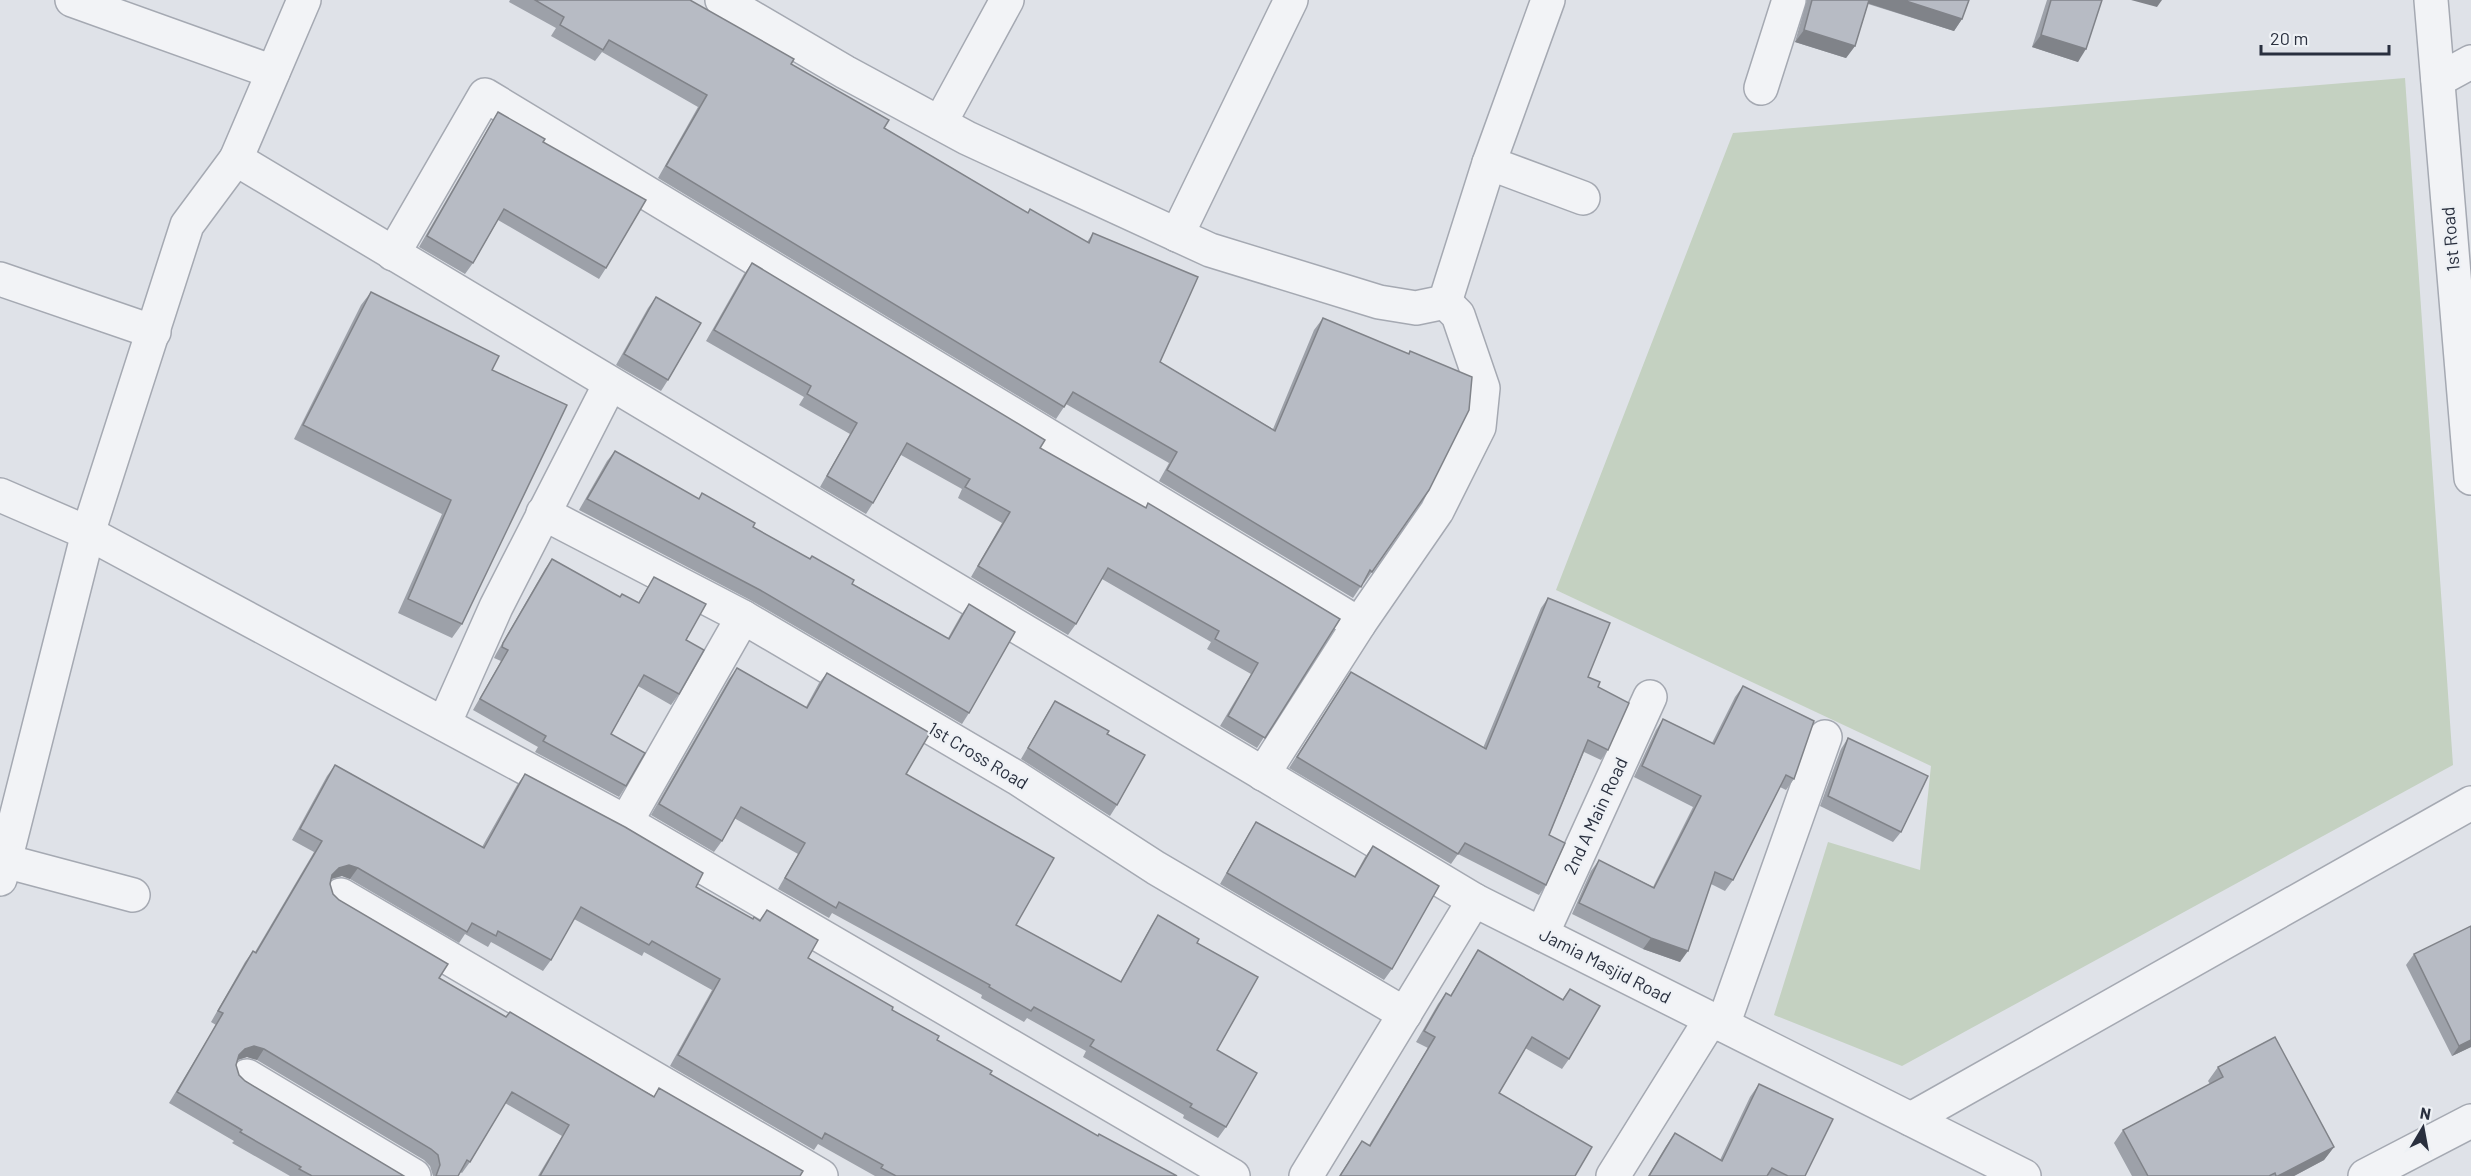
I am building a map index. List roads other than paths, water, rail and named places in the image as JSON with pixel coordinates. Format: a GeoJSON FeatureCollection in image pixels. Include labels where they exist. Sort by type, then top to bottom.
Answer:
{"type":"FeatureCollection","features":[{"type":"Feature","properties":{"kind":"street"},"geometry":{"type":"LineString","coordinates":[[72,0],[273,72]]}},
{"type":"Feature","properties":{"kind":"street"},"geometry":{"type":"LineString","coordinates":[[134,895],[2,870],[88,533],[187,225],[236,159],[304,0]]}},
{"type":"Feature","properties":{"kind":"street"},"geometry":{"type":"LineString","coordinates":[[722,0],[845,72],[940,123],[1210,249],[1379,302],[1416,308],[1445,302]]}},
{"type":"Feature","properties":{"kind":"street"},"geometry":{"type":"LineString","coordinates":[[940,123],[1007,0]]}},
{"type":"Feature","properties":{"kind":"street"},"geometry":{"type":"LineString","coordinates":[[1177,235],[1291,0]]}},
{"type":"Feature","properties":{"kind":"street"},"geometry":{"type":"LineString","coordinates":[[1445,302],[1489,163],[1548,0]]}},
{"type":"Feature","properties":{"kind":"street"},"geometry":{"type":"LineString","coordinates":[[1761,88],[1789,0]]}},
{"type":"Feature","properties":{"kind":"street","name":"1st Road"},"geometry":{"type":"LineString","coordinates":[[2431,0],[2469,428],[2471,478]]}},
{"type":"Feature","properties":{"kind":"street"},"geometry":{"type":"LineString","coordinates":[[2438,80],[2471,62]]}},
{"type":"Feature","properties":{"kind":"street"},"geometry":{"type":"LineString","coordinates":[[393,254],[484,94],[1359,624]]}},
{"type":"Feature","properties":{"kind":"street","name":"Jamia Masjid Road"},"geometry":{"type":"LineString","coordinates":[[236,159],[1474,900],[2024,1176]]}},
{"type":"Feature","properties":{"kind":"street"},"geometry":{"type":"LineString","coordinates":[[1489,163],[1583,198]]}},
{"type":"Feature","properties":{"kind":"street"},"geometry":{"type":"LineString","coordinates":[[0,279],[154,332]]}},
{"type":"Feature","properties":{"kind":"street"},"geometry":{"type":"LineString","coordinates":[[1263,774],[1359,624],[1437,511],[1479,427],[1483,388],[1458,315],[1445,302]]}},
{"type":"Feature","properties":{"kind":"street"},"geometry":{"type":"LineString","coordinates":[[444,724],[496,607],[610,384]]}},
{"type":"Feature","properties":{"kind":"street"},"geometry":{"type":"LineString","coordinates":[[0,495],[88,533],[626,822],[1233,1176]]}},
{"type":"Feature","properties":{"kind":"street","name":"1st Cross Road"},"geometry":{"type":"LineString","coordinates":[[543,513],[743,617],[1017,778],[1156,868],[1405,1014]]}},
{"type":"Feature","properties":{"kind":"street"},"geometry":{"type":"LineString","coordinates":[[626,822],[743,617]]}},
{"type":"Feature","properties":{"kind":"street","name":"2nd A Main Road"},"geometry":{"type":"LineString","coordinates":[[1542,934],[1650,697]]}},
{"type":"Feature","properties":{"kind":"street"},"geometry":{"type":"LineString","coordinates":[[1613,1176],[1717,1022],[1825,737]]}},
{"type":"Feature","properties":{"kind":"street"},"geometry":{"type":"LineString","coordinates":[[1911,1119],[2471,803]]}},
{"type":"Feature","properties":{"kind":"street"},"geometry":{"type":"LineString","coordinates":[[341,895],[821,1176]]}},
{"type":"Feature","properties":{"kind":"street"},"geometry":{"type":"LineString","coordinates":[[1306,1176],[1474,900]]}},
{"type":"Feature","properties":{"kind":"street"},"geometry":{"type":"LineString","coordinates":[[247,1077],[414,1176]]}},
{"type":"Feature","properties":{"kind":"street"},"geometry":{"type":"LineString","coordinates":[[2365,1176],[2471,1121]]}}]}
